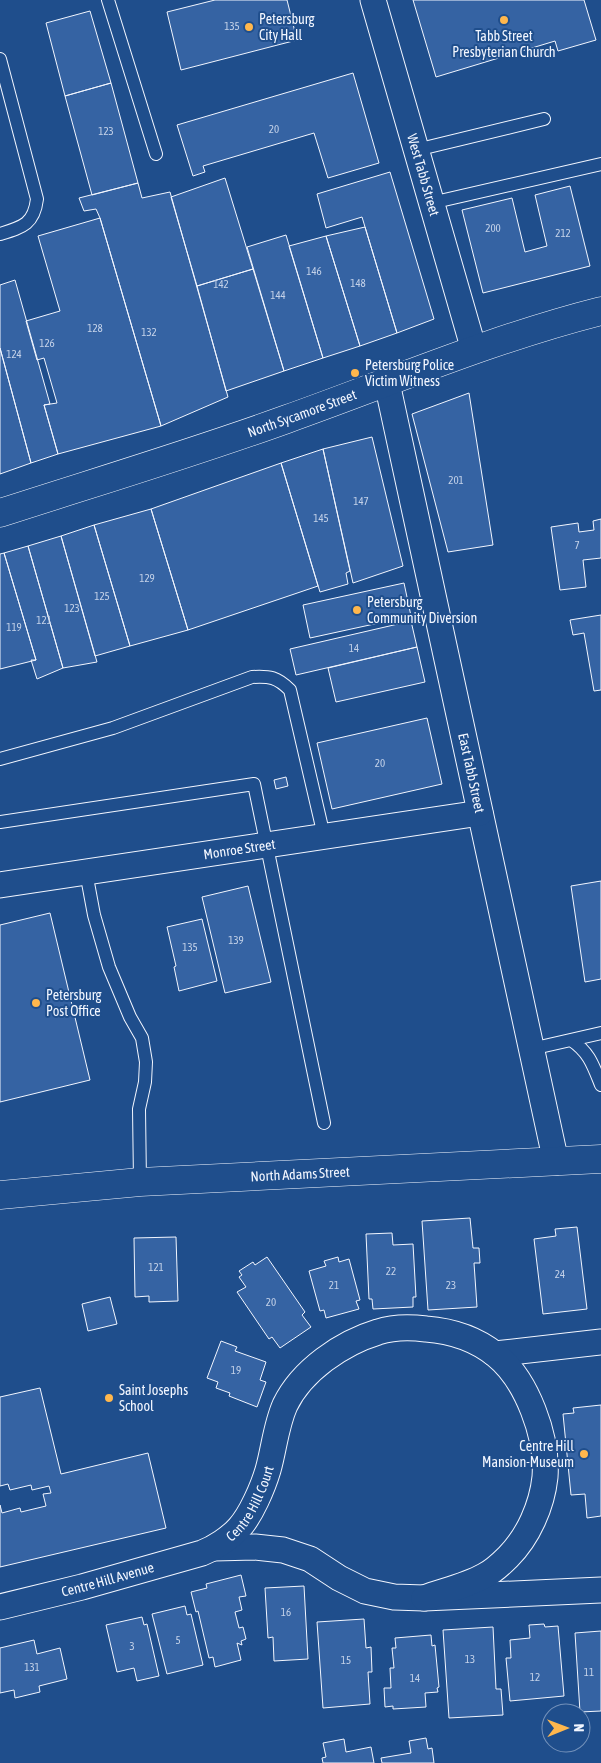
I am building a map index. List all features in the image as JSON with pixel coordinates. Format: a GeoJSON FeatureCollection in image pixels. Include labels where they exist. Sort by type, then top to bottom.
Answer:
{"type":"FeatureCollection","features":[{"type":"Feature","properties":{"kind":"street","name":"West Tabb Street"},"geometry":{"type":"LineString","coordinates":[[373,0],[474,350]]}},
{"type":"Feature","properties":{"kind":"street","name":"North Sycamore Street"},"geometry":{"type":"LineString","coordinates":[[0,512],[274,424],[474,350],[555,323],[601,311]]}},
{"type":"Feature","properties":{"kind":"street","name":"East Tabb Street"},"geometry":{"type":"LineString","coordinates":[[387,383],[556,1162]]}},
{"type":"Feature","properties":{"kind":"street","name":"Monroe Street"},"geometry":{"type":"LineString","coordinates":[[0,885],[480,813]]}},
{"type":"Feature","properties":{"kind":"street","name":"North Adams Street"},"geometry":{"type":"LineString","coordinates":[[0,1195],[140,1182],[601,1159]]}},
{"type":"Feature","properties":{"kind":"street","name":"Centre Hill Court"},"geometry":{"type":"LineString","coordinates":[[214,1548],[240,1528],[258,1498],[268,1471],[285,1405],[301,1382],[326,1358],[352,1341],[380,1331],[410,1327],[444,1330],[470,1338],[495,1354],[506,1364],[523,1386],[537,1420],[544,1457],[545,1477],[539,1506],[526,1533],[508,1557],[485,1576],[424,1598]]}},
{"type":"Feature","properties":{"kind":"street"},"geometry":{"type":"LineString","coordinates":[[495,1354],[601,1342]]}},
{"type":"Feature","properties":{"kind":"street","name":"Centre Hill Court"},"geometry":{"type":"LineString","coordinates":[[214,1548],[255,1546],[283,1550],[310,1559],[339,1578],[365,1591],[394,1597],[424,1598],[601,1590]]}},
{"type":"Feature","properties":{"kind":"street","name":"Centre Hill Avenue"},"geometry":{"type":"LineString","coordinates":[[0,1606],[82,1586],[214,1548]]}},
{"type":"Feature","properties":{"kind":"lane"},"geometry":{"type":"LineString","coordinates":[[108,0],[156,154]]}},
{"type":"Feature","properties":{"kind":"lane"},"geometry":{"type":"LineString","coordinates":[[0,59],[37,199],[35,213],[27,223],[0,234]]}},
{"type":"Feature","properties":{"kind":"lane"},"geometry":{"type":"LineString","coordinates":[[416,150],[544,120]]}},
{"type":"Feature","properties":{"kind":"lane"},"geometry":{"type":"LineString","coordinates":[[431,203],[601,164]]}},
{"type":"Feature","properties":{"kind":"lane"},"geometry":{"type":"LineString","coordinates":[[0,759],[113,728],[252,677],[268,676],[280,680],[290,690],[324,836]]}},
{"type":"Feature","properties":{"kind":"lane"},"geometry":{"type":"LineString","coordinates":[[0,822],[254,784],[265,845],[324,1123]]}},
{"type":"Feature","properties":{"kind":"lane"},"geometry":{"type":"LineString","coordinates":[[86,872],[94,914],[109,967],[130,1017],[142,1038],[146,1062],[145,1082],[139,1109],[140,1182]]}},
{"type":"Feature","properties":{"kind":"lane"},"geometry":{"type":"LineString","coordinates":[[531,1048],[601,1033]]}},
{"type":"Feature","properties":{"kind":"lane"},"geometry":{"type":"LineString","coordinates":[[571,1040],[582,1048],[591,1062],[601,1085]]}},
{"type":"Feature","properties":{"kind":"building"},"geometry":{"type":"Polygon","coordinates":[[[215,0],[287,0],[297,40],[181,70],[167,12],[215,0]]]}},
{"type":"Feature","properties":{"kind":"building","name":"Tabb Street Presbyterian Church"},"geometry":{"type":"Polygon","coordinates":[[[413,0],[584,0],[596,40],[558,51],[555,41],[436,77],[413,0]]]}},
{"type":"Feature","properties":{"kind":"building"},"geometry":{"type":"Polygon","coordinates":[[[90,11],[111,83],[65,96],[46,23],[90,11]]]}},
{"type":"Feature","properties":{"kind":"building"},"geometry":{"type":"Polygon","coordinates":[[[353,73],[379,163],[328,178],[314,133],[203,166],[205,172],[193,176],[177,125],[353,73]]]}},
{"type":"Feature","properties":{"kind":"building"},"geometry":{"type":"Polygon","coordinates":[[[111,83],[138,183],[92,195],[65,96],[111,83]]]}},
{"type":"Feature","properties":{"kind":"building"},"geometry":{"type":"Polygon","coordinates":[[[390,172],[434,319],[397,333],[362,217],[326,228],[317,194],[390,172]]]}},
{"type":"Feature","properties":{"kind":"building"},"geometry":{"type":"Polygon","coordinates":[[[225,178],[253,269],[197,286],[171,197],[225,178]]]}},
{"type":"Feature","properties":{"kind":"building"},"geometry":{"type":"Polygon","coordinates":[[[138,183],[142,198],[170,192],[228,397],[161,426],[100,218],[96,209],[84,211],[79,198],[138,183]]]}},
{"type":"Feature","properties":{"kind":"building"},"geometry":{"type":"Polygon","coordinates":[[[570,186],[590,266],[483,293],[462,210],[512,198],[525,252],[547,246],[535,195],[570,186]]]}},
{"type":"Feature","properties":{"kind":"building"},"geometry":{"type":"Polygon","coordinates":[[[100,218],[161,426],[58,454],[44,405],[57,403],[44,358],[37,360],[26,321],[60,311],[38,236],[100,218]]]}},
{"type":"Feature","properties":{"kind":"building"},"geometry":{"type":"Polygon","coordinates":[[[365,227],[397,333],[360,346],[326,236],[365,227]]]}},
{"type":"Feature","properties":{"kind":"building"},"geometry":{"type":"Polygon","coordinates":[[[286,235],[323,358],[284,371],[247,247],[286,235]]]}},
{"type":"Feature","properties":{"kind":"building"},"geometry":{"type":"Polygon","coordinates":[[[326,236],[360,346],[323,358],[289,246],[326,236]]]}},
{"type":"Feature","properties":{"kind":"building"},"geometry":{"type":"Polygon","coordinates":[[[253,269],[284,371],[226,391],[197,286],[253,269]]]}},
{"type":"Feature","properties":{"kind":"building"},"geometry":{"type":"Polygon","coordinates":[[[15,280],[50,404],[44,405],[58,454],[31,463],[0,348],[0,285],[15,280]]]}},
{"type":"Feature","properties":{"kind":"building"},"geometry":{"type":"Polygon","coordinates":[[[0,348],[31,463],[0,474],[0,348]]]}},
{"type":"Feature","properties":{"kind":"building"},"geometry":{"type":"Polygon","coordinates":[[[469,393],[493,545],[448,552],[412,414],[469,393]]]}},
{"type":"Feature","properties":{"kind":"building"},"geometry":{"type":"Polygon","coordinates":[[[372,437],[403,566],[353,583],[323,449],[372,437]]]}},
{"type":"Feature","properties":{"kind":"building"},"geometry":{"type":"Polygon","coordinates":[[[323,449],[350,571],[346,573],[348,584],[320,592],[281,463],[323,449]]]}},
{"type":"Feature","properties":{"kind":"building"},"geometry":{"type":"Polygon","coordinates":[[[281,463],[318,586],[188,630],[151,509],[281,463]]]}},
{"type":"Feature","properties":{"kind":"building"},"geometry":{"type":"Polygon","coordinates":[[[151,509],[188,630],[130,646],[94,525],[151,509]]]}},
{"type":"Feature","properties":{"kind":"building"},"geometry":{"type":"Polygon","coordinates":[[[601,519],[601,558],[583,560],[586,587],[560,590],[551,527],[578,523],[579,532],[594,530],[593,521],[601,519]]]}},
{"type":"Feature","properties":{"kind":"building"},"geometry":{"type":"Polygon","coordinates":[[[94,525],[130,646],[95,656],[61,536],[94,525]]]}},
{"type":"Feature","properties":{"kind":"building"},"geometry":{"type":"Polygon","coordinates":[[[61,536],[97,662],[63,668],[28,546],[61,536]]]}},
{"type":"Feature","properties":{"kind":"building"},"geometry":{"type":"Polygon","coordinates":[[[28,546],[63,668],[37,679],[31,660],[36,660],[4,553],[28,546]]]}},
{"type":"Feature","properties":{"kind":"building"},"geometry":{"type":"Polygon","coordinates":[[[4,553],[36,660],[0,669],[0,554],[4,553]]]}},
{"type":"Feature","properties":{"kind":"building","name":"Petersburg Community Diversion"},"geometry":{"type":"Polygon","coordinates":[[[404,583],[411,616],[310,638],[303,605],[404,583]]]}},
{"type":"Feature","properties":{"kind":"building"},"geometry":{"type":"Polygon","coordinates":[[[601,615],[601,690],[594,691],[584,633],[573,635],[570,620],[601,615]]]}},
{"type":"Feature","properties":{"kind":"building"},"geometry":{"type":"Polygon","coordinates":[[[411,621],[417,647],[296,675],[290,649],[411,621]]]}},
{"type":"Feature","properties":{"kind":"building"},"geometry":{"type":"Polygon","coordinates":[[[417,647],[425,682],[336,702],[328,668],[417,647]]]}},
{"type":"Feature","properties":{"kind":"building"},"geometry":{"type":"Polygon","coordinates":[[[427,718],[442,784],[332,809],[317,743],[427,718]]]}},
{"type":"Feature","properties":{"kind":"building"},"geometry":{"type":"Polygon","coordinates":[[[286,777],[288,786],[276,789],[274,780],[286,777]]]}},
{"type":"Feature","properties":{"kind":"building"},"geometry":{"type":"Polygon","coordinates":[[[601,881],[601,979],[585,982],[571,886],[601,881]]]}},
{"type":"Feature","properties":{"kind":"building"},"geometry":{"type":"Polygon","coordinates":[[[248,886],[271,982],[225,993],[202,897],[248,886]]]}},
{"type":"Feature","properties":{"kind":"building","name":"Petersburg Post Office"},"geometry":{"type":"Polygon","coordinates":[[[50,913],[90,1080],[0,1102],[0,925],[50,913]]]}},
{"type":"Feature","properties":{"kind":"building"},"geometry":{"type":"Polygon","coordinates":[[[202,919],[217,981],[179,991],[174,967],[176,966],[167,927],[202,919]]]}},
{"type":"Feature","properties":{"kind":"building"},"geometry":{"type":"Polygon","coordinates":[[[470,1218],[473,1248],[479,1248],[480,1263],[474,1263],[477,1307],[428,1310],[422,1221],[470,1218]]]}},
{"type":"Feature","properties":{"kind":"building"},"geometry":{"type":"Polygon","coordinates":[[[577,1227],[587,1309],[543,1314],[534,1239],[556,1236],[555,1229],[577,1227]]]}},
{"type":"Feature","properties":{"kind":"building"},"geometry":{"type":"Polygon","coordinates":[[[392,1233],[393,1245],[413,1244],[416,1297],[413,1297],[413,1307],[373,1309],[372,1299],[369,1299],[366,1234],[392,1233]]]}},
{"type":"Feature","properties":{"kind":"building"},"geometry":{"type":"Polygon","coordinates":[[[176,1237],[178,1301],[149,1302],[149,1296],[135,1297],[134,1238],[176,1237]]]}},
{"type":"Feature","properties":{"kind":"building"},"geometry":{"type":"Polygon","coordinates":[[[267,1257],[305,1312],[302,1315],[311,1327],[280,1348],[272,1337],[269,1339],[237,1292],[246,1287],[239,1277],[242,1275],[239,1271],[253,1262],[255,1265],[267,1257]]]}},
{"type":"Feature","properties":{"kind":"building"},"geometry":{"type":"Polygon","coordinates":[[[338,1257],[339,1262],[349,1259],[360,1300],[356,1301],[359,1309],[326,1318],[324,1310],[320,1311],[309,1271],[326,1266],[324,1261],[338,1257]]]}},
{"type":"Feature","properties":{"kind":"building"},"geometry":{"type":"Polygon","coordinates":[[[110,1297],[117,1324],[88,1331],[82,1304],[110,1297]]]}},
{"type":"Feature","properties":{"kind":"building"},"geometry":{"type":"Polygon","coordinates":[[[221,1341],[237,1347],[235,1351],[266,1362],[260,1380],[266,1382],[257,1407],[229,1396],[230,1393],[216,1388],[218,1382],[207,1378],[221,1341]]]}},
{"type":"Feature","properties":{"kind":"building"},"geometry":{"type":"Polygon","coordinates":[[[40,1388],[61,1474],[148,1453],[166,1528],[0,1567],[0,1505],[2,1513],[20,1508],[21,1512],[46,1506],[43,1494],[51,1493],[49,1486],[32,1490],[31,1485],[10,1490],[8,1484],[0,1486],[0,1397],[40,1388]]]}},
{"type":"Feature","properties":{"kind":"building","name":"Centre Hill Mansion-Museum"},"geometry":{"type":"Polygon","coordinates":[[[601,1405],[601,1516],[587,1518],[585,1494],[571,1495],[563,1414],[574,1413],[573,1408],[601,1405]]]}},
{"type":"Feature","properties":{"kind":"building"},"geometry":{"type":"Polygon","coordinates":[[[241,1575],[246,1596],[239,1597],[242,1610],[235,1612],[239,1628],[243,1627],[246,1639],[241,1641],[242,1645],[237,1643],[241,1660],[215,1667],[213,1657],[209,1658],[198,1611],[196,1612],[191,1592],[207,1588],[206,1584],[241,1575]]]}},
{"type":"Feature","properties":{"kind":"building"},"geometry":{"type":"Polygon","coordinates":[[[304,1586],[308,1659],[274,1661],[273,1637],[268,1638],[265,1588],[304,1586]]]}},
{"type":"Feature","properties":{"kind":"building"},"geometry":{"type":"Polygon","coordinates":[[[185,1606],[187,1615],[191,1614],[203,1665],[167,1674],[152,1614],[185,1606]]]}},
{"type":"Feature","properties":{"kind":"building"},"geometry":{"type":"Polygon","coordinates":[[[142,1617],[144,1625],[147,1624],[159,1676],[137,1681],[134,1668],[117,1672],[106,1625],[142,1617]]]}},
{"type":"Feature","properties":{"kind":"building"},"geometry":{"type":"Polygon","coordinates":[[[364,1619],[366,1648],[371,1647],[372,1672],[368,1672],[370,1704],[323,1708],[317,1622],[364,1619]]]}},
{"type":"Feature","properties":{"kind":"building"},"geometry":{"type":"Polygon","coordinates":[[[544,1624],[545,1627],[558,1626],[564,1696],[510,1701],[506,1658],[511,1658],[510,1640],[530,1638],[529,1625],[544,1624]]]}},
{"type":"Feature","properties":{"kind":"building"},"geometry":{"type":"Polygon","coordinates":[[[493,1627],[496,1689],[501,1689],[503,1715],[449,1718],[443,1630],[493,1627]]]}},
{"type":"Feature","properties":{"kind":"building"},"geometry":{"type":"Polygon","coordinates":[[[601,1631],[601,1711],[591,1711],[591,1703],[579,1703],[575,1633],[601,1631]]]}},
{"type":"Feature","properties":{"kind":"building"},"geometry":{"type":"Polygon","coordinates":[[[431,1635],[432,1646],[435,1645],[438,1692],[425,1693],[426,1707],[393,1709],[393,1706],[385,1707],[384,1688],[391,1688],[390,1668],[394,1668],[392,1648],[396,1648],[395,1638],[431,1635]]]}},
{"type":"Feature","properties":{"kind":"building"},"geometry":{"type":"Polygon","coordinates":[[[34,1640],[37,1654],[60,1648],[67,1679],[39,1686],[40,1692],[15,1698],[14,1690],[0,1693],[0,1648],[34,1640]]]}},
{"type":"Feature","properties":{"kind":"building"},"geometry":{"type":"Polygon","coordinates":[[[426,1738],[428,1749],[432,1748],[434,1763],[382,1763],[381,1758],[411,1753],[409,1741],[426,1738]]]}},
{"type":"Feature","properties":{"kind":"building"},"geometry":{"type":"Polygon","coordinates":[[[344,1739],[346,1752],[371,1747],[374,1763],[323,1763],[322,1758],[326,1757],[323,1743],[344,1739]]]}},
{"type":"Feature","properties":{"kind":"place","name":"Tabb Street Presbyterian Church"},"geometry":{"type":"Point","coordinates":[504,20]}},
{"type":"Feature","properties":{"kind":"place","name":"Petersburg City Hall"},"geometry":{"type":"Point","coordinates":[249,27]}},
{"type":"Feature","properties":{"kind":"place","name":"Petersburg Police Victim Witness"},"geometry":{"type":"Point","coordinates":[355,373]}},
{"type":"Feature","properties":{"kind":"place","name":"Petersburg Community Diversion"},"geometry":{"type":"Point","coordinates":[357,610]}},
{"type":"Feature","properties":{"kind":"place","name":"Petersburg Post Office"},"geometry":{"type":"Point","coordinates":[36,1003]}},
{"type":"Feature","properties":{"kind":"place","name":"Saint Josephs School"},"geometry":{"type":"Point","coordinates":[109,1398]}},
{"type":"Feature","properties":{"kind":"place","name":"Centre Hill Mansion-Museum"},"geometry":{"type":"Point","coordinates":[584,1454]}}]}
